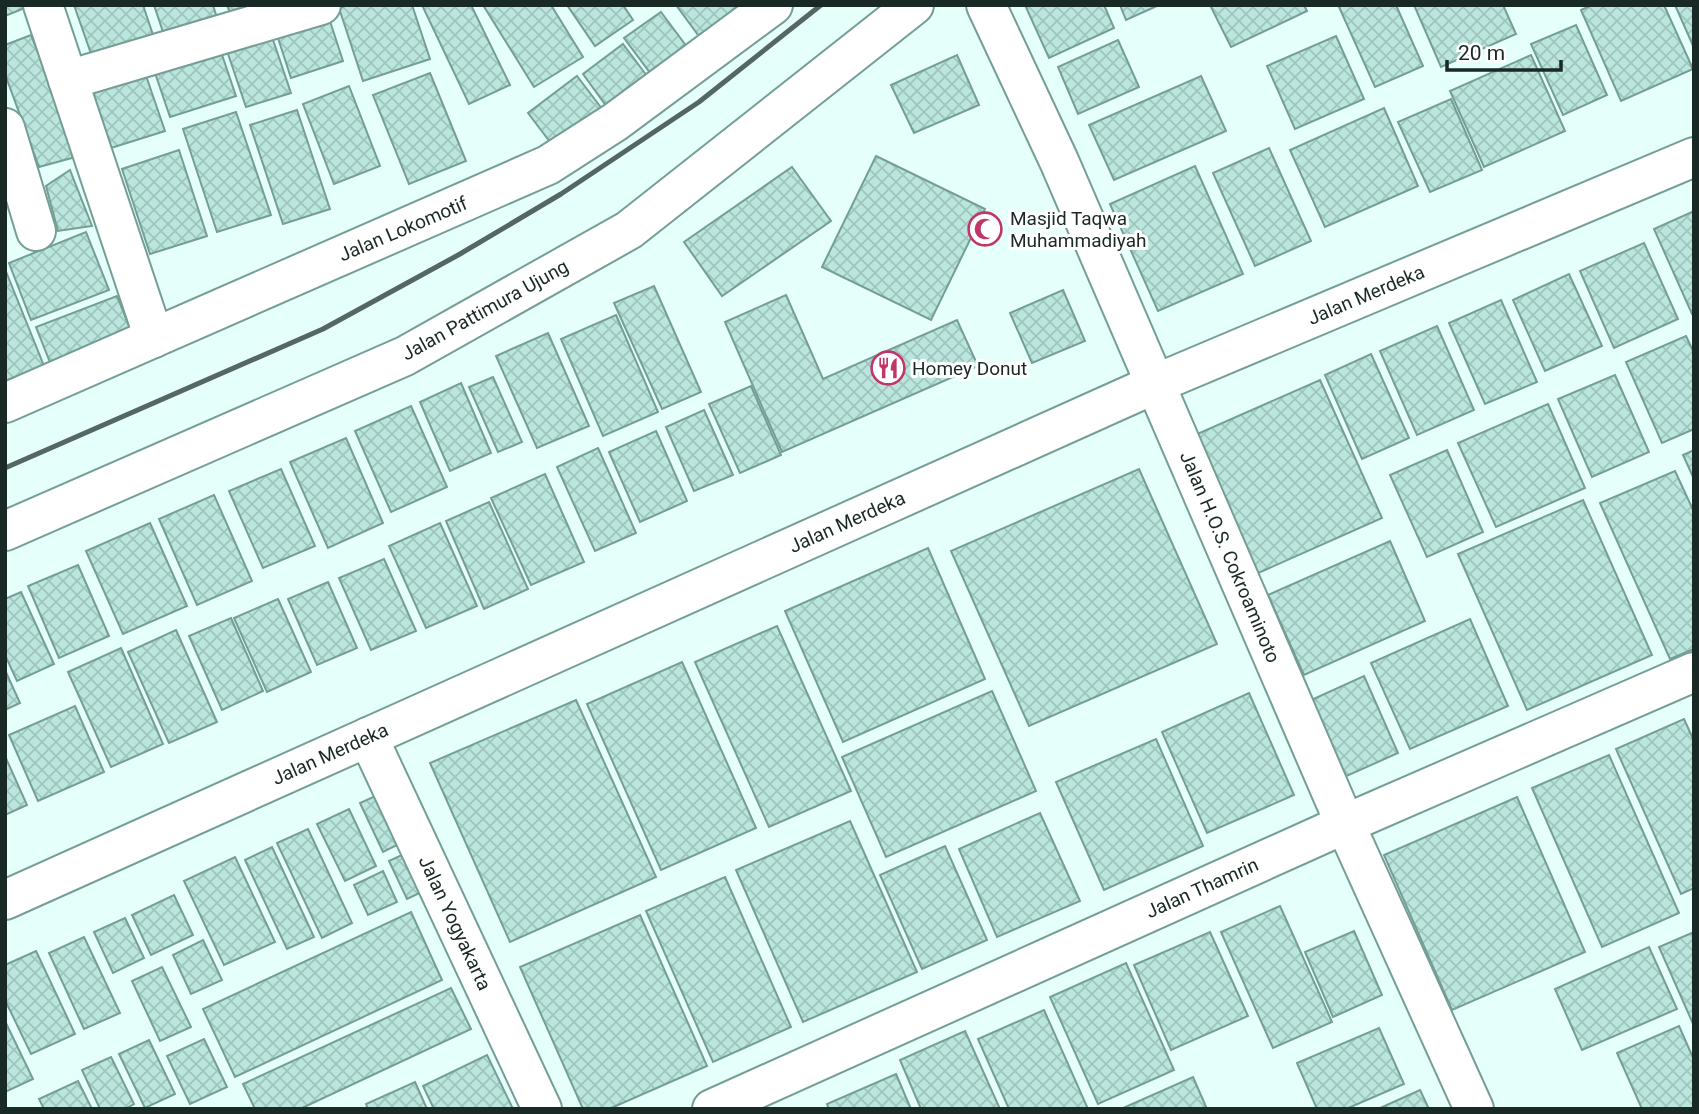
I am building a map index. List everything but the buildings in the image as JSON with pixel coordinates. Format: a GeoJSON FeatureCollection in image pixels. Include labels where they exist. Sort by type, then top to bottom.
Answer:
{"type":"FeatureCollection","features":[{"type":"Feature","properties":{"kind":"street"},"geometry":{"type":"LineString","coordinates":[[43,5],[155,338]]}},
{"type":"Feature","properties":{"kind":"street"},"geometry":{"type":"LineString","coordinates":[[68,80],[321,5]]}},
{"type":"Feature","properties":{"kind":"street","name":"Jalan Lokomotif"},"geometry":{"type":"LineString","coordinates":[[5,403],[548,165],[615,122],[774,5]]}},
{"type":"Feature","properties":{"kind":"street","name":"Jalan Pattimura Ujung"},"geometry":{"type":"LineString","coordinates":[[5,531],[405,356],[629,230],[914,5]]}},
{"type":"Feature","properties":{"kind":"street","name":"Jalan H.O.S. Cokroaminoto"},"geometry":{"type":"LineString","coordinates":[[989,6],[1059,161],[1345,824],[1474,1109]]}},
{"type":"Feature","properties":{"kind":"street"},"geometry":{"type":"LineString","coordinates":[[5,128],[36,231]]}},
{"type":"Feature","properties":{"kind":"street","name":"Jalan Merdeka"},"geometry":{"type":"LineString","coordinates":[[5,900],[1155,384],[1694,156]]}},
{"type":"Feature","properties":{"kind":"street","name":"Jalan Thamrin"},"geometry":{"type":"LineString","coordinates":[[712,1109],[1345,824],[1694,672]]}},
{"type":"Feature","properties":{"kind":"street","name":"Jalan Yogyakarta"},"geometry":{"type":"LineString","coordinates":[[368,737],[542,1109]]}},
{"type":"Feature","properties":{"kind":"railway"},"geometry":{"type":"LineString","coordinates":[[5,468],[323,329],[460,254],[561,194],[699,102],[821,5]]}},
{"type":"Feature","properties":{"kind":"place","name":"Masjid Taqwa Muhammadiyah"},"geometry":{"type":"Point","coordinates":[985,229]}},
{"type":"Feature","properties":{"kind":"place","name":"Homey Donut"},"geometry":{"type":"Point","coordinates":[888,368]}}]}
